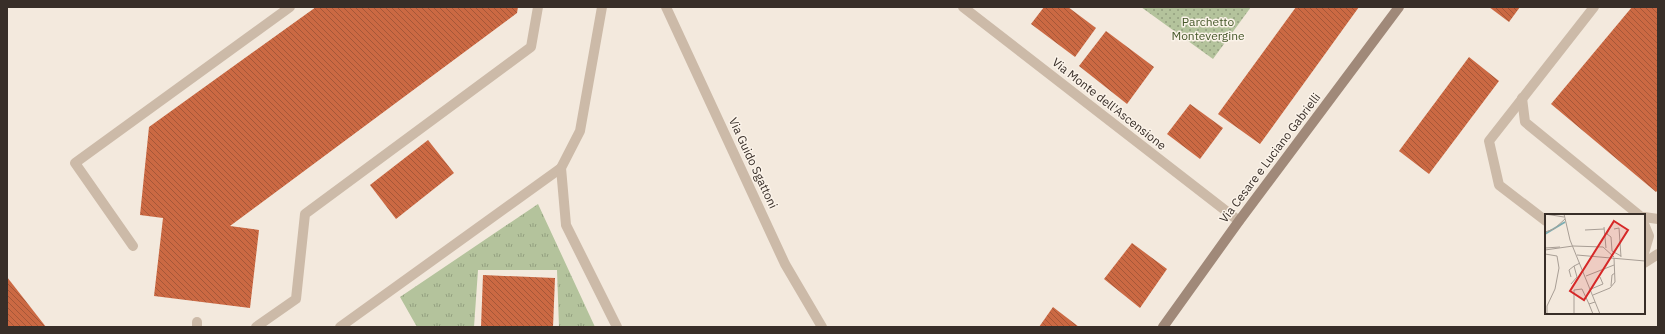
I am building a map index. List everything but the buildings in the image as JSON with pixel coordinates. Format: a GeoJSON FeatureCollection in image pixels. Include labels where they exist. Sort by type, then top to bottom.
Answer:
{"type":"FeatureCollection","features":[{"type":"Feature","properties":{"kind":"main road","name":"Via Cesare e Luciano Gabrielli"},"geometry":{"type":"LineString","coordinates":[[1164,327],[1239,221],[1399,7]]}},
{"type":"Feature","properties":{"kind":"street"},"geometry":{"type":"LineString","coordinates":[[134,246],[75,163],[290,7]]}},
{"type":"Feature","properties":{"kind":"street"},"geometry":{"type":"LineString","coordinates":[[256,327],[296,299],[305,214],[531,47],[538,7]]}},
{"type":"Feature","properties":{"kind":"street"},"geometry":{"type":"LineString","coordinates":[[340,327],[561,168],[580,131],[602,7]]}},
{"type":"Feature","properties":{"kind":"street","name":"Via Guido Sgattoni"},"geometry":{"type":"LineString","coordinates":[[666,7],[785,264],[822,327]]}},
{"type":"Feature","properties":{"kind":"street","name":"Via Monte dell'Ascensione"},"geometry":{"type":"LineString","coordinates":[[963,7],[1239,221]]}},
{"type":"Feature","properties":{"kind":"street"},"geometry":{"type":"LineString","coordinates":[[1545,220],[1499,185],[1489,141],[1594,7]]}},
{"type":"Feature","properties":{"kind":"street"},"geometry":{"type":"LineString","coordinates":[[1522,98],[1525,122],[1638,214]]}},
{"type":"Feature","properties":{"kind":"street"},"geometry":{"type":"LineString","coordinates":[[561,168],[566,225],[617,327]]}},
{"type":"Feature","properties":{"kind":"street"},"geometry":{"type":"LineString","coordinates":[[1645,217],[1658,219]]}},
{"type":"Feature","properties":{"kind":"street"},"geometry":{"type":"LineString","coordinates":[[1645,226],[1649,236],[1645,249]]}},
{"type":"Feature","properties":{"kind":"street"},"geometry":{"type":"LineString","coordinates":[[1645,262],[1658,254]]}},
{"type":"Feature","properties":{"kind":"green space","name":"Parchetto Montevergine"},"geometry":{"type":"Polygon","coordinates":[[[1141,7],[1251,7],[1213,59],[1141,7]]]}},
{"type":"Feature","properties":{"kind":"green space"},"geometry":{"type":"Polygon","coordinates":[[[538,204],[595,327],[559,327],[557,270],[478,270],[474,327],[417,327],[400,297],[538,204]]]}}]}
